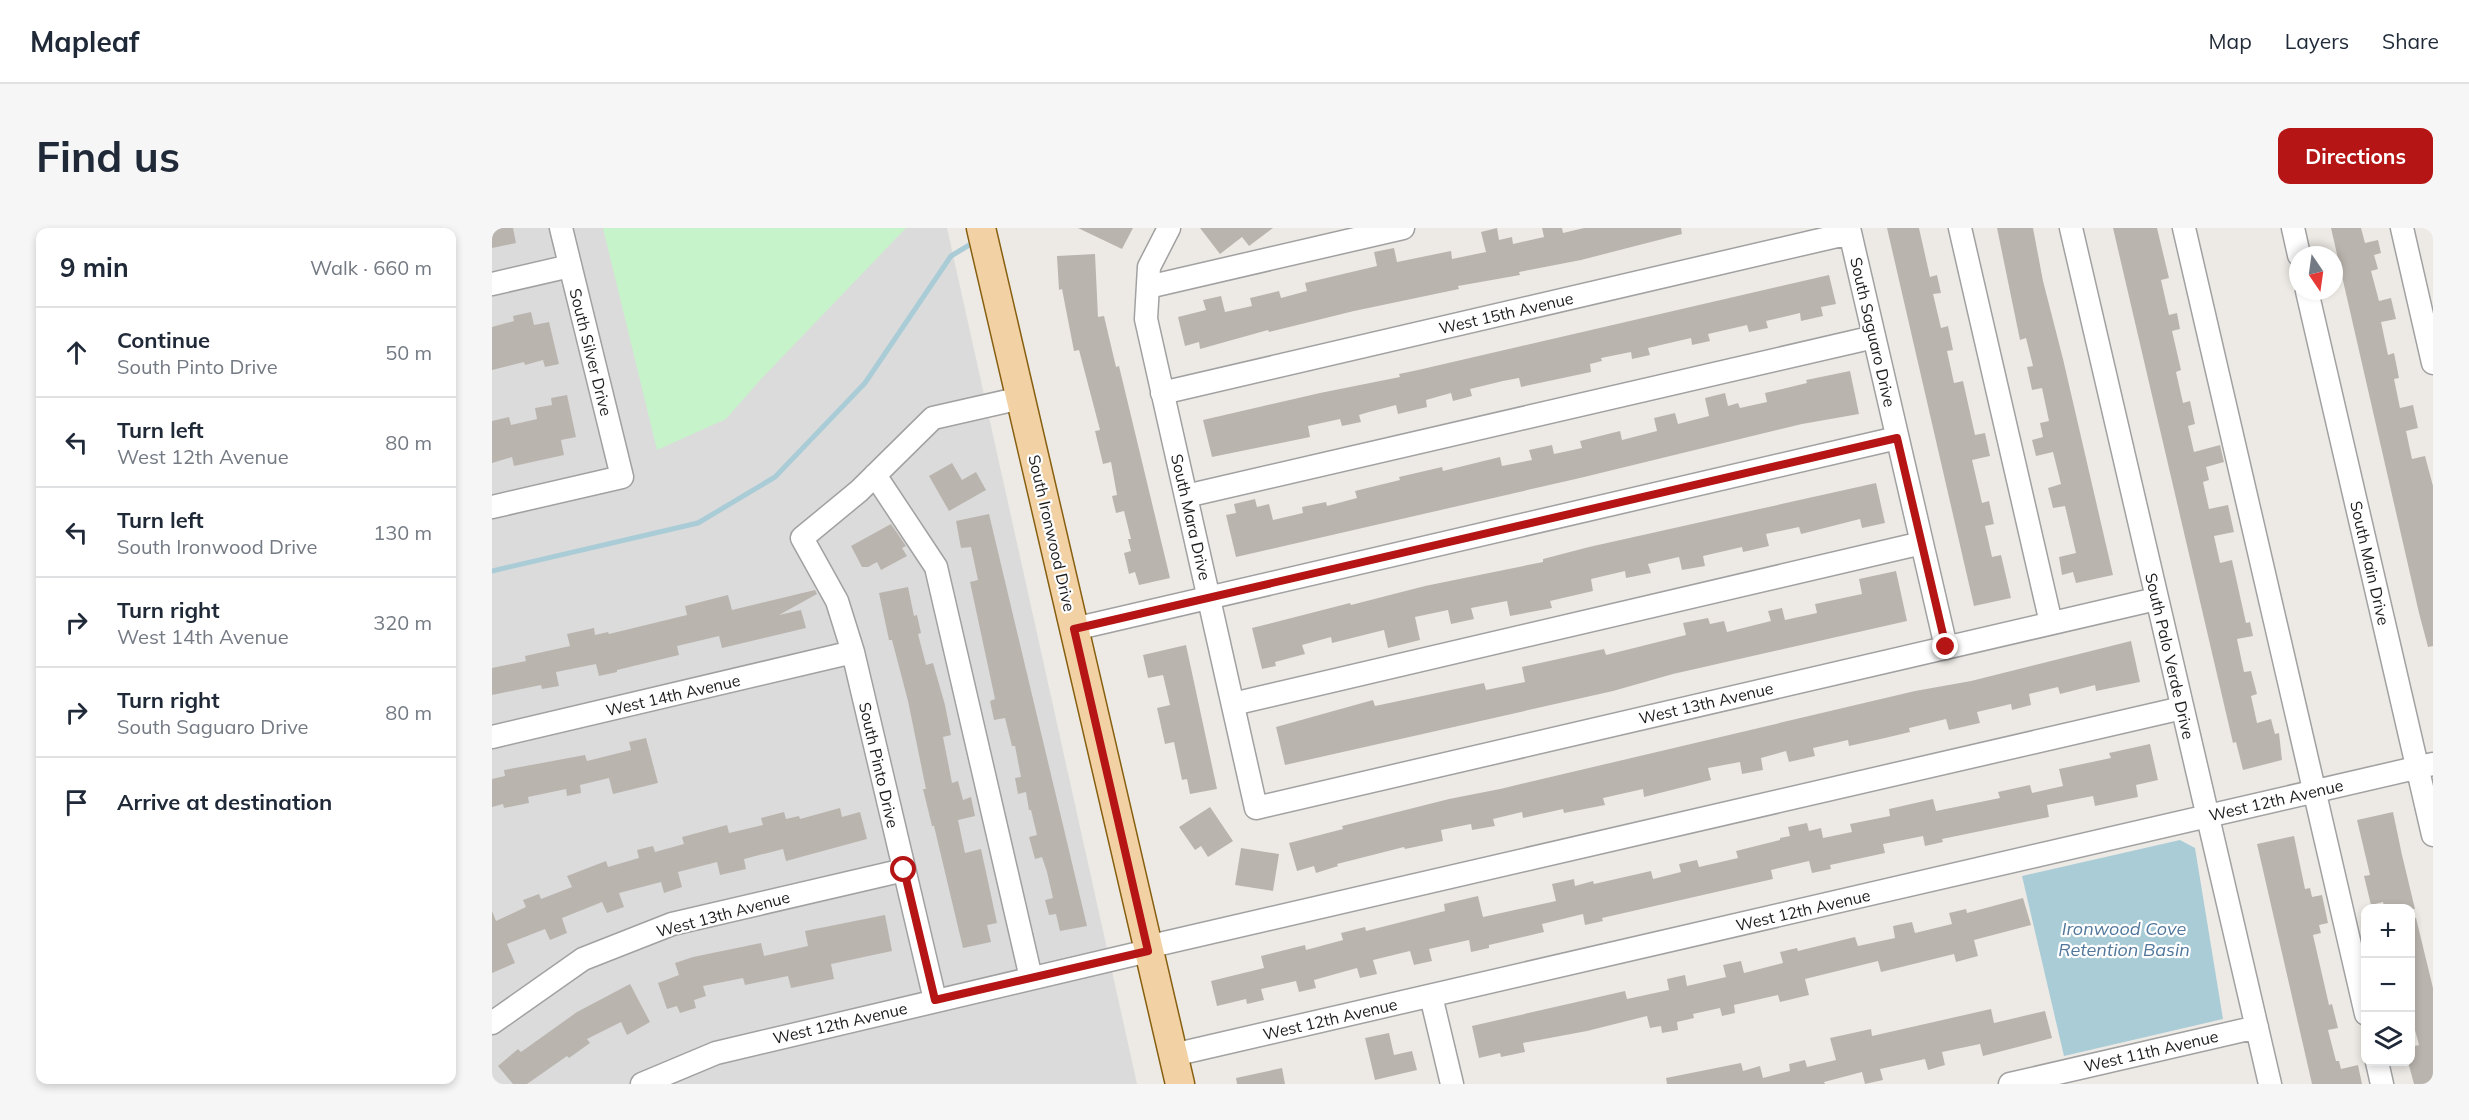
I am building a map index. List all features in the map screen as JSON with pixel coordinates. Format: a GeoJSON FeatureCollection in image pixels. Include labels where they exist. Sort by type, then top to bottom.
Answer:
{"type":"FeatureCollection","features":[{"type":"Feature","properties":{"kind":"main road","name":"South Ironwood Drive"},"geometry":{"type":"LineString","coordinates":[[981,228],[1180,1084]]}},
{"type":"Feature","properties":{"kind":"street","name":"South Silver Drive"},"geometry":{"type":"LineString","coordinates":[[492,507],[622,477],[561,228]]}},
{"type":"Feature","properties":{"kind":"street","name":"South Mara Drive"},"geometry":{"type":"LineString","coordinates":[[1169,228],[1149,267],[1146,319],[1256,808]]}},
{"type":"Feature","properties":{"kind":"street"},"geometry":{"type":"LineString","coordinates":[[1148,287],[1403,228]]}},
{"type":"Feature","properties":{"kind":"street"},"geometry":{"type":"LineString","coordinates":[[1960,228],[2051,623]]}},
{"type":"Feature","properties":{"kind":"street","name":"South Palo Verde Drive"},"geometry":{"type":"LineString","coordinates":[[2071,228],[2270,1084]]}},
{"type":"Feature","properties":{"kind":"street"},"geometry":{"type":"LineString","coordinates":[[2184,228],[2366,1012]]}},
{"type":"Feature","properties":{"kind":"street"},"geometry":{"type":"LineString","coordinates":[[2293,228],[2297,246]]}},
{"type":"Feature","properties":{"kind":"street"},"geometry":{"type":"LineString","coordinates":[[2402,228],[2433,363]]}},
{"type":"Feature","properties":{"kind":"street","name":"South Saguaro Drive"},"geometry":{"type":"LineString","coordinates":[[1850,230],[1946,647]]}},
{"type":"Feature","properties":{"kind":"street","name":"West 15th Avenue"},"geometry":{"type":"LineString","coordinates":[[1162,393],[1850,230]]}},
{"type":"Feature","properties":{"kind":"street"},"geometry":{"type":"LineString","coordinates":[[492,284],[570,266]]}},
{"type":"Feature","properties":{"kind":"street","name":"South Main Drive"},"geometry":{"type":"LineString","coordinates":[[2309,300],[2425,765],[2433,835]]}},
{"type":"Feature","properties":{"kind":"street"},"geometry":{"type":"LineString","coordinates":[[1186,496],[1874,337]]}},
{"type":"Feature","properties":{"kind":"street"},"geometry":{"type":"LineString","coordinates":[[1021,398],[933,418],[875,475],[936,567],[1031,978]]}},
{"type":"Feature","properties":{"kind":"street"},"geometry":{"type":"LineString","coordinates":[[1074,629],[1897,438]]}},
{"type":"Feature","properties":{"kind":"street","name":"South Pinto Drive"},"geometry":{"type":"LineString","coordinates":[[875,475],[802,538],[837,601],[853,652],[935,1000]]}},
{"type":"Feature","properties":{"kind":"street"},"geometry":{"type":"LineString","coordinates":[[1233,704],[1922,543]]}},
{"type":"Feature","properties":{"kind":"street","name":"West 13th Avenue"},"geometry":{"type":"LineString","coordinates":[[1256,808],[2156,599]]}},
{"type":"Feature","properties":{"kind":"street","name":"West 14th Avenue"},"geometry":{"type":"LineString","coordinates":[[492,737],[853,652]]}},
{"type":"Feature","properties":{"kind":"street","name":"West 12th Avenue"},"geometry":{"type":"LineString","coordinates":[[642,1084],[716,1053],[1148,949],[2182,708]]}},
{"type":"Feature","properties":{"kind":"street","name":"West 12th Avenue"},"geometry":{"type":"LineString","coordinates":[[1173,1055],[2425,765]]}},
{"type":"Feature","properties":{"kind":"street","name":"West 13th Avenue"},"geometry":{"type":"LineString","coordinates":[[492,1023],[583,959],[672,924],[904,870]]}},
{"type":"Feature","properties":{"kind":"street"},"geometry":{"type":"LineString","coordinates":[[1431,996],[1452,1084]]}},
{"type":"Feature","properties":{"kind":"street","name":"West 11th Avenue"},"geometry":{"type":"LineString","coordinates":[[2010,1084],[2257,1027]]}},
{"type":"Feature","properties":{"kind":"street"},"geometry":{"type":"LineString","coordinates":[[2378,1066],[2382,1084]]}},
{"type":"Feature","properties":{"kind":"shaded area"},"geometry":{"type":"Polygon","coordinates":[[[492,228],[947,228],[1137,1084],[492,1084],[492,228]]]}},
{"type":"Feature","properties":{"kind":"green space"},"geometry":{"type":"Polygon","coordinates":[[[603,228],[906,228],[761,379],[726,419],[657,450],[603,228]]]}},
{"type":"Feature","properties":{"kind":"water","name":"Ironwood Cove Retention Basin"},"geometry":{"type":"Polygon","coordinates":[[[2180,840],[2195,848],[2223,1019],[2064,1056],[2022,876],[2180,840]]]}},
{"type":"Feature","properties":{"kind":"building"},"geometry":{"type":"Polygon","coordinates":[[[492,228],[513,228],[516,243],[492,248],[492,228]]]}},
{"type":"Feature","properties":{"kind":"building"},"geometry":{"type":"Polygon","coordinates":[[[1078,228],[1133,228],[1122,249],[1078,228]]]}},
{"type":"Feature","properties":{"kind":"building"},"geometry":{"type":"Polygon","coordinates":[[[1200,228],[1273,228],[1249,246],[1242,237],[1220,254],[1200,228]]]}},
{"type":"Feature","properties":{"kind":"building"},"geometry":{"type":"Polygon","coordinates":[[[1497,228],[1499,240],[1512,237],[1513,244],[1544,237],[1542,228],[1562,228],[1563,233],[1584,228],[1681,228],[1682,234],[1581,260],[1519,272],[1520,275],[1458,286],[1459,289],[1269,332],[1268,330],[1200,349],[1199,342],[1185,346],[1178,317],[1206,310],[1203,300],[1221,296],[1225,312],[1252,306],[1250,298],[1279,291],[1281,298],[1307,291],[1305,283],[1377,266],[1374,252],[1394,248],[1397,262],[1451,251],[1452,259],[1486,252],[1481,232],[1497,228]]]}},
{"type":"Feature","properties":{"kind":"building"},"geometry":{"type":"Polygon","coordinates":[[[1887,228],[1919,228],[1930,277],[1937,275],[1941,293],[1933,294],[1941,328],[1948,326],[1953,350],[1947,351],[1954,383],[1963,381],[1975,435],[1985,433],[1990,456],[1972,460],[1982,503],[1989,501],[1994,524],[1985,526],[1992,557],[2001,555],[2011,598],[1974,606],[1887,228]]]}},
{"type":"Feature","properties":{"kind":"building"},"geometry":{"type":"Polygon","coordinates":[[[1997,228],[2033,228],[2043,281],[2113,575],[2076,583],[2073,572],[2062,575],[2059,557],[2076,553],[2065,506],[2053,508],[2048,488],[2061,484],[2053,452],[2036,456],[2032,440],[2043,437],[2040,423],[2049,421],[2042,388],[2032,390],[2027,367],[2033,366],[2026,338],[2020,340],[1997,228]]]}},
{"type":"Feature","properties":{"kind":"building"},"geometry":{"type":"Polygon","coordinates":[[[2113,228],[2157,228],[2169,278],[2161,280],[2169,315],[2177,313],[2180,329],[2172,331],[2181,370],[2176,372],[2183,403],[2190,401],[2195,424],[2188,426],[2194,452],[2220,445],[2224,462],[2206,467],[2209,480],[2203,482],[2209,509],[2228,505],[2234,532],[2214,536],[2220,563],[2232,560],[2246,623],[2250,622],[2253,636],[2237,639],[2244,672],[2251,671],[2257,694],[2251,696],[2257,723],[2271,719],[2275,734],[2279,733],[2282,760],[2243,770],[2236,742],[2233,743],[2113,228]]]}},
{"type":"Feature","properties":{"kind":"building"},"geometry":{"type":"Polygon","coordinates":[[[2331,228],[2361,228],[2365,243],[2378,240],[2381,253],[2374,255],[2378,269],[2371,271],[2379,301],[2391,298],[2396,319],[2381,322],[2388,355],[2394,353],[2399,378],[2394,379],[2400,408],[2413,405],[2418,428],[2406,431],[2412,459],[2425,456],[2433,486],[2433,646],[2428,647],[2419,613],[2343,280],[2343,246],[2335,246],[2331,228]]]}},
{"type":"Feature","properties":{"kind":"building"},"geometry":{"type":"Polygon","coordinates":[[[1095,254],[1098,317],[1104,316],[1116,367],[1119,366],[1170,578],[1139,585],[1135,572],[1129,574],[1124,553],[1131,551],[1128,539],[1131,539],[1124,511],[1116,513],[1112,496],[1117,495],[1111,462],[1103,464],[1095,431],[1100,430],[1079,350],[1074,351],[1062,289],[1059,290],[1057,256],[1095,254]]]}},
{"type":"Feature","properties":{"kind":"building"},"geometry":{"type":"Polygon","coordinates":[[[1829,275],[1836,304],[1821,307],[1823,316],[1801,321],[1800,313],[1766,321],[1768,328],[1749,332],[1747,325],[1708,334],[1710,341],[1692,345],[1691,338],[1648,348],[1650,355],[1632,359],[1631,352],[1601,358],[1602,361],[1590,364],[1591,372],[1521,387],[1519,378],[1503,381],[1470,389],[1472,396],[1453,401],[1451,393],[1426,400],[1427,407],[1398,414],[1396,405],[1359,415],[1361,422],[1342,426],[1340,419],[1308,426],[1310,437],[1212,457],[1203,420],[1400,377],[1399,374],[1829,275]]]}},
{"type":"Feature","properties":{"kind":"building"},"geometry":{"type":"Polygon","coordinates":[[[531,312],[534,325],[549,322],[559,364],[545,367],[543,360],[492,370],[492,327],[514,321],[513,316],[531,312]]]}},
{"type":"Feature","properties":{"kind":"building"},"geometry":{"type":"Polygon","coordinates":[[[1850,371],[1859,414],[1802,424],[1236,557],[1226,515],[1236,513],[1234,504],[1255,499],[1257,507],[1269,504],[1273,520],[1303,513],[1302,507],[1326,502],[1327,506],[1357,498],[1355,491],[1400,480],[1399,477],[1442,467],[1443,471],[1500,457],[1502,466],[1532,460],[1529,450],[1552,445],[1554,454],[1582,448],[1580,441],[1620,431],[1622,440],[1657,431],[1654,418],[1675,413],[1678,424],[1709,416],[1705,398],[1725,393],[1728,406],[1738,403],[1740,408],[1767,402],[1765,393],[1807,383],[1806,380],[1850,371]]]}},
{"type":"Feature","properties":{"kind":"building"},"geometry":{"type":"Polygon","coordinates":[[[567,395],[576,437],[561,440],[564,455],[514,466],[512,457],[492,463],[492,421],[509,417],[511,425],[537,419],[535,408],[552,405],[551,398],[567,395]]]}},
{"type":"Feature","properties":{"kind":"building"},"geometry":{"type":"Polygon","coordinates":[[[952,463],[962,480],[976,472],[986,490],[949,511],[929,476],[952,463]]]}},
{"type":"Feature","properties":{"kind":"building"},"geometry":{"type":"Polygon","coordinates":[[[1876,483],[1885,523],[1862,528],[1860,519],[1801,534],[1799,527],[1766,534],[1769,546],[1743,552],[1742,547],[1703,556],[1705,566],[1682,570],[1679,557],[1648,564],[1651,573],[1626,578],[1625,571],[1591,579],[1593,591],[1550,601],[1552,608],[1510,616],[1507,601],[1471,608],[1474,619],[1451,624],[1448,610],[1415,617],[1420,640],[1388,648],[1384,630],[1332,643],[1331,637],[1302,645],[1305,654],[1275,662],[1276,666],[1262,669],[1252,628],[1350,603],[1351,605],[1425,586],[1543,562],[1543,559],[1589,547],[1876,483]]]}},
{"type":"Feature","properties":{"kind":"building"},"geometry":{"type":"Polygon","coordinates":[[[989,514],[1087,926],[1060,931],[1056,914],[1049,915],[1045,900],[1053,898],[1042,857],[1035,859],[1029,837],[1037,835],[1026,792],[1018,794],[1015,778],[1021,777],[1015,746],[1012,746],[1005,718],[994,720],[990,701],[995,699],[970,582],[978,580],[971,547],[961,548],[956,521],[989,514]]]}},
{"type":"Feature","properties":{"kind":"building"},"geometry":{"type":"Polygon","coordinates":[[[891,524],[906,546],[902,548],[907,556],[881,570],[877,562],[868,567],[862,567],[851,546],[891,524]]]}},
{"type":"Feature","properties":{"kind":"building"},"geometry":{"type":"Polygon","coordinates":[[[1896,571],[1907,621],[1673,674],[1613,691],[1285,765],[1276,727],[1373,700],[1375,706],[1484,683],[1486,690],[1525,682],[1522,667],[1604,649],[1606,655],[1686,635],[1683,623],[1708,618],[1710,624],[1724,621],[1727,632],[1771,621],[1768,611],[1782,608],[1785,620],[1817,613],[1815,604],[1862,594],[1859,579],[1896,571]]]}},
{"type":"Feature","properties":{"kind":"building"},"geometry":{"type":"Polygon","coordinates":[[[908,587],[914,616],[917,615],[921,633],[918,634],[926,665],[933,663],[945,705],[951,735],[943,737],[952,783],[958,781],[963,800],[971,797],[975,816],[958,820],[965,853],[981,849],[997,923],[987,925],[991,942],[963,948],[923,789],[926,789],[908,701],[892,640],[889,640],[879,593],[908,587]]]}},
{"type":"Feature","properties":{"kind":"building"},"geometry":{"type":"Polygon","coordinates":[[[815,590],[817,594],[779,615],[801,610],[806,628],[722,648],[719,636],[677,646],[679,655],[617,670],[617,672],[599,676],[596,664],[556,672],[559,686],[542,689],[541,685],[492,695],[492,668],[526,661],[525,656],[570,646],[567,634],[594,628],[595,635],[608,632],[609,634],[687,615],[685,606],[728,595],[732,610],[815,590]]]}},
{"type":"Feature","properties":{"kind":"building"},"geometry":{"type":"Polygon","coordinates":[[[2131,641],[2140,682],[2096,691],[2095,685],[2060,694],[2058,687],[2029,694],[2031,705],[2012,710],[2011,704],[1977,712],[1980,723],[1949,730],[1946,719],[1909,728],[1910,732],[1849,746],[1848,740],[1813,748],[1815,756],[1789,762],[1786,751],[1761,758],[1763,770],[1742,774],[1740,762],[1708,768],[1711,780],[1644,797],[1643,789],[1603,798],[1605,805],[1564,813],[1563,809],[1523,818],[1522,812],[1493,819],[1495,826],[1472,830],[1471,824],[1441,830],[1443,841],[1405,849],[1404,847],[1337,864],[1338,866],[1316,873],[1314,866],[1297,871],[1289,843],[1343,829],[1342,826],[1449,799],[1915,691],[1971,681],[2131,641]]]}},
{"type":"Feature","properties":{"kind":"building"},"geometry":{"type":"Polygon","coordinates":[[[1186,645],[1217,789],[1190,794],[1187,779],[1182,780],[1174,742],[1165,744],[1157,708],[1170,705],[1163,675],[1148,678],[1143,655],[1186,645]]]}},
{"type":"Feature","properties":{"kind":"building"},"geometry":{"type":"Polygon","coordinates":[[[646,738],[658,783],[613,794],[609,778],[580,785],[581,793],[567,796],[566,789],[528,797],[529,803],[504,808],[503,804],[492,807],[492,779],[505,776],[504,770],[585,755],[587,761],[631,750],[629,742],[646,738]]]}},
{"type":"Feature","properties":{"kind":"building"},"geometry":{"type":"Polygon","coordinates":[[[2150,744],[2158,780],[2136,785],[2138,797],[2095,806],[2093,796],[2047,805],[2049,817],[1942,839],[1943,842],[1925,846],[1923,836],[1883,844],[1885,853],[1830,865],[1831,869],[1812,873],[1809,861],[1771,870],[1773,879],[1602,918],[1603,921],[1585,925],[1583,914],[1542,924],[1544,932],[1489,945],[1489,948],[1471,952],[1469,940],[1429,949],[1432,961],[1414,965],[1410,951],[1373,960],[1377,974],[1360,978],[1357,968],[1314,980],[1316,988],[1299,992],[1296,981],[1261,989],[1264,1000],[1247,1004],[1246,999],[1217,1006],[1211,981],[1264,968],[1261,956],[1305,945],[1306,950],[1343,940],[1341,933],[1365,927],[1366,931],[1445,911],[1444,904],[1478,896],[1483,917],[1556,901],[1552,884],[1574,879],[1575,886],[1593,881],[1594,884],[1651,871],[1653,879],[1681,872],[1679,864],[1697,860],[1699,867],[1738,858],[1736,851],[1790,836],[1788,827],[1807,823],[1809,831],[1821,828],[1823,838],[1852,832],[1850,824],[1890,816],[1889,809],[1933,799],[1936,811],[2000,798],[1998,792],[2030,785],[2032,793],[2063,786],[2059,769],[2111,758],[2109,753],[2150,744]]]}},
{"type":"Feature","properties":{"kind":"building"},"geometry":{"type":"Polygon","coordinates":[[[1210,807],[1233,841],[1208,857],[1201,846],[1195,850],[1179,827],[1210,807]]]}},
{"type":"Feature","properties":{"kind":"building"},"geometry":{"type":"Polygon","coordinates":[[[840,808],[842,817],[860,812],[867,839],[786,861],[783,849],[744,859],[746,869],[720,875],[717,862],[678,872],[682,887],[664,893],[661,882],[619,893],[624,907],[607,913],[602,902],[562,918],[567,933],[550,940],[545,929],[507,944],[515,963],[492,973],[492,911],[496,921],[526,907],[523,900],[539,894],[541,899],[572,887],[567,876],[606,861],[608,867],[639,858],[637,850],[653,846],[655,852],[684,844],[682,837],[727,825],[729,833],[763,825],[761,818],[784,812],[786,819],[799,816],[800,819],[840,808]]]}},
{"type":"Feature","properties":{"kind":"building"},"geometry":{"type":"Polygon","coordinates":[[[2393,812],[2414,904],[2384,904],[2383,902],[2371,904],[2364,876],[2370,875],[2357,820],[2393,812]]]}},
{"type":"Feature","properties":{"kind":"building"},"geometry":{"type":"Polygon","coordinates":[[[2294,836],[2305,889],[2310,888],[2312,897],[2322,895],[2328,923],[2319,925],[2321,933],[2313,935],[2329,1005],[2332,1004],[2338,1028],[2328,1030],[2336,1061],[2339,1061],[2341,1069],[2358,1065],[2362,1084],[2312,1084],[2257,844],[2294,836]]]}},
{"type":"Feature","properties":{"kind":"building"},"geometry":{"type":"Polygon","coordinates":[[[1241,848],[1279,854],[1273,891],[1235,885],[1241,848]]]}},
{"type":"Feature","properties":{"kind":"building"},"geometry":{"type":"Polygon","coordinates":[[[2023,898],[2031,925],[1974,940],[1978,956],[1956,962],[1954,954],[1881,972],[1878,961],[1805,979],[1809,995],[1780,1002],[1778,995],[1734,1005],[1735,1013],[1722,1016],[1720,1008],[1693,1014],[1694,1018],[1677,1022],[1678,1030],[1662,1033],[1661,1026],[1650,1028],[1647,1016],[1587,1031],[1523,1043],[1525,1052],[1501,1057],[1500,1053],[1479,1058],[1472,1026],[1625,991],[1627,999],[1669,990],[1667,979],[1685,975],[1687,986],[1726,977],[1723,965],[1741,961],[1744,973],[1783,963],[1780,952],[1797,948],[1798,951],[1855,937],[1858,946],[1895,938],[1893,926],[1912,922],[1915,933],[1952,924],[1949,913],[1966,909],[1967,913],[2023,898]]]}},
{"type":"Feature","properties":{"kind":"building"},"geometry":{"type":"Polygon","coordinates":[[[885,915],[892,951],[831,964],[834,979],[791,988],[788,976],[745,985],[743,978],[703,986],[706,996],[694,1000],[696,1008],[680,1013],[677,1006],[667,1009],[658,983],[679,975],[675,963],[761,943],[764,956],[808,946],[805,931],[885,915]]]}},
{"type":"Feature","properties":{"kind":"building"},"geometry":{"type":"Polygon","coordinates":[[[2415,918],[2433,988],[2433,1082],[2414,1084],[2409,1066],[2415,1066],[2415,1046],[2419,1045],[2415,1030],[2415,918]]]}},
{"type":"Feature","properties":{"kind":"building"},"geometry":{"type":"Polygon","coordinates":[[[630,984],[650,1022],[627,1035],[621,1022],[587,1039],[590,1043],[527,1084],[513,1084],[498,1066],[518,1049],[521,1052],[577,1012],[630,984]]]}},
{"type":"Feature","properties":{"kind":"building"},"geometry":{"type":"Polygon","coordinates":[[[1991,1009],[1994,1023],[2045,1011],[2052,1038],[1983,1056],[1980,1044],[1942,1052],[1945,1065],[1928,1070],[1925,1059],[1880,1069],[1883,1080],[1865,1084],[1862,1072],[1824,1082],[1825,1084],[1667,1084],[1666,1078],[1741,1063],[1743,1071],[1760,1066],[1763,1078],[1790,1071],[1789,1064],[1805,1060],[1807,1067],[1836,1060],[1830,1038],[1871,1029],[1872,1036],[1991,1009]]]}},
{"type":"Feature","properties":{"kind":"building"},"geometry":{"type":"Polygon","coordinates":[[[1389,1033],[1394,1055],[1412,1051],[1417,1070],[1375,1080],[1365,1038],[1389,1033]]]}},
{"type":"Feature","properties":{"kind":"building"},"geometry":{"type":"Polygon","coordinates":[[[1282,1068],[1285,1084],[1237,1084],[1236,1078],[1282,1068]]]}},
{"type":"Feature","properties":{"kind":"waterway"},"geometry":{"type":"LineString","coordinates":[[492,571],[698,523],[775,477],[865,383],[951,256],[976,241]]}},
{"type":"Feature","properties":{"kind":"route"},"geometry":{"type":"LineString","coordinates":[[904,870],[935,1000],[1148,951],[1074,629],[1897,438],[1946,647]]}}]}
